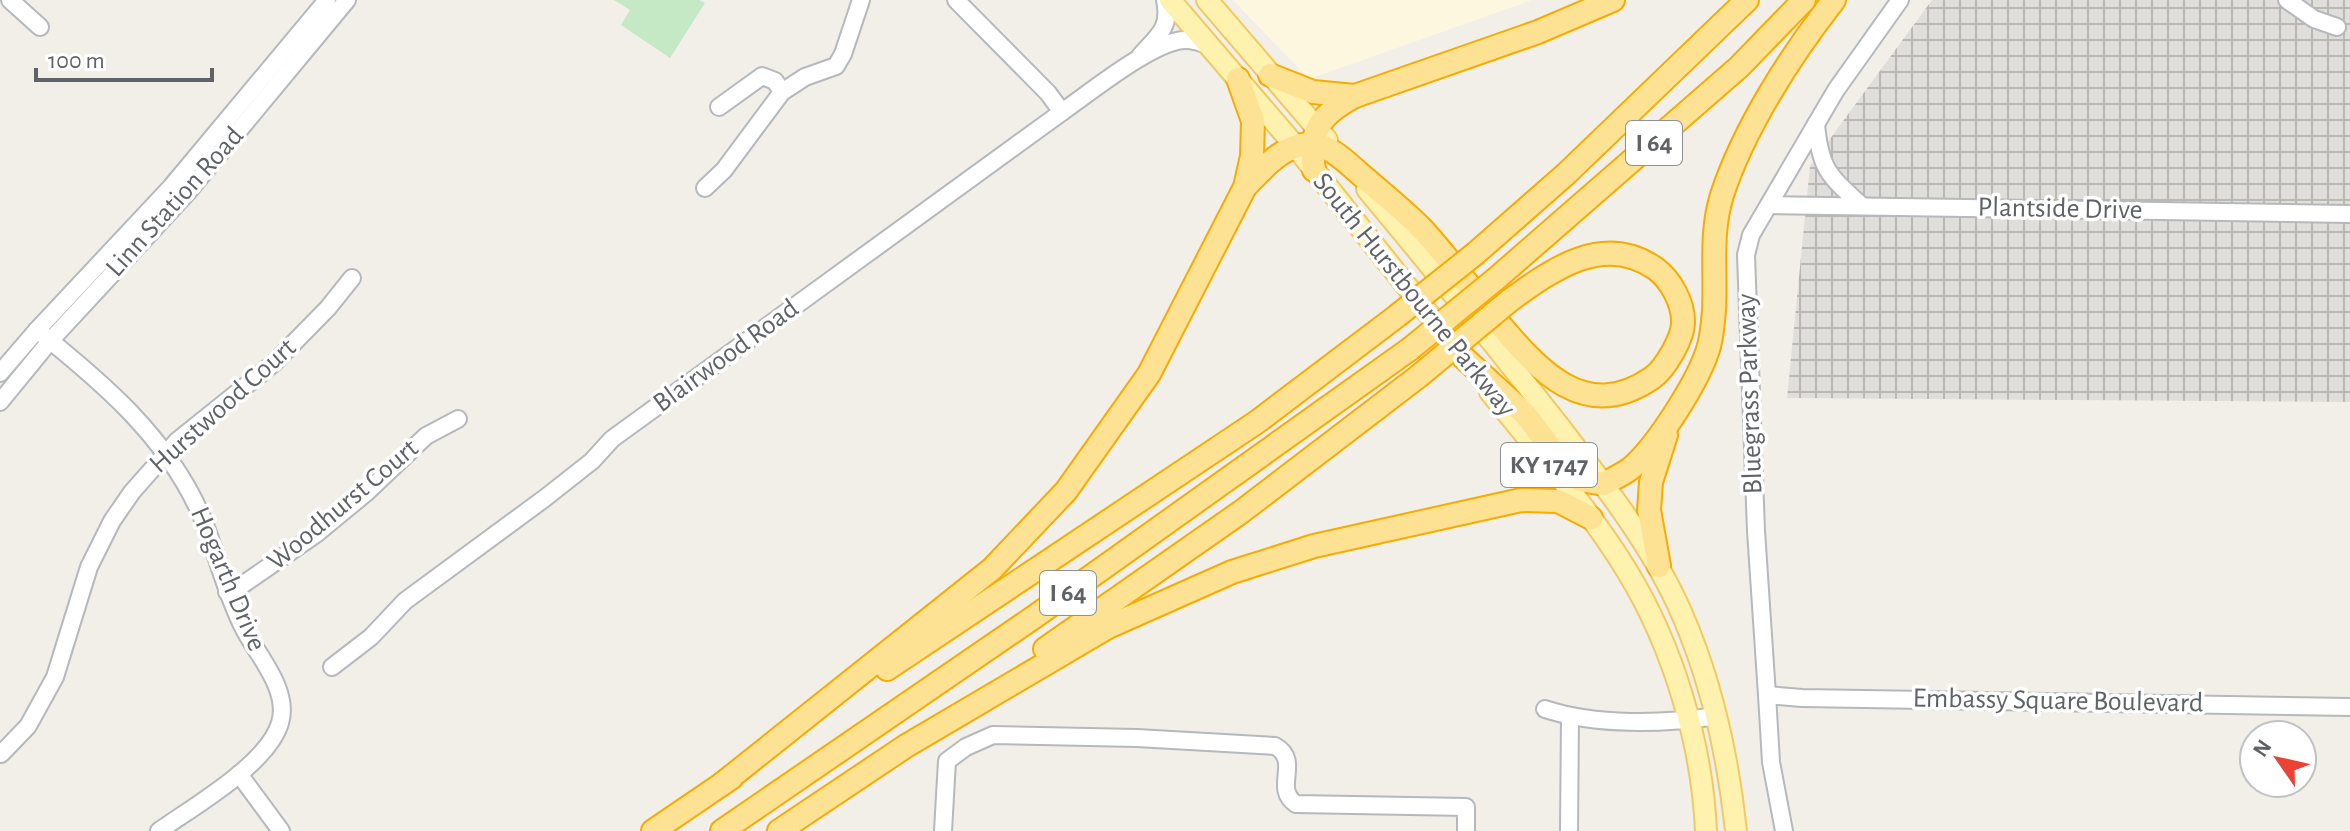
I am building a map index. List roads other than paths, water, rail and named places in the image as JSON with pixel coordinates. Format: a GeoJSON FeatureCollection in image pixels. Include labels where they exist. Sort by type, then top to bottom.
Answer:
{"type":"FeatureCollection","features":[{"type":"Feature","properties":{"kind":"highway"},"geometry":{"type":"LineString","coordinates":[[1245,187],[1275,157],[1308,140],[1332,108],[1355,96],[1538,32],[1613,0]]}},
{"type":"Feature","properties":{"kind":"highway","name":"I 64"},"geometry":{"type":"LineString","coordinates":[[653,831],[898,661],[1257,422],[1397,316],[1476,253],[1566,174],[1747,0]]}},
{"type":"Feature","properties":{"kind":"highway","name":"I 64"},"geometry":{"type":"LineString","coordinates":[[722,831],[1037,615],[1410,349],[1497,278],[1739,67],[1804,0]]}},
{"type":"Feature","properties":{"kind":"highway"},"geometry":{"type":"LineString","coordinates":[[1464,358],[1525,414],[1567,469],[1580,480],[1604,484],[1630,469],[1691,386],[1709,347],[1714,309],[1713,239],[1723,192],[1741,150],[1765,104],[1834,0]]}},
{"type":"Feature","properties":{"kind":"highway"},"geometry":{"type":"LineString","coordinates":[[1270,75],[1313,92],[1355,96]]}},
{"type":"Feature","properties":{"kind":"highway"},"geometry":{"type":"LineString","coordinates":[[722,784],[992,569],[1066,491],[1149,374],[1245,187],[1252,156],[1253,121],[1238,79]]}},
{"type":"Feature","properties":{"kind":"highway"},"geometry":{"type":"LineString","coordinates":[[779,831],[1241,512],[1419,376],[1509,301],[1548,272],[1575,259],[1612,253],[1642,259],[1665,276],[1678,299],[1684,323],[1675,348],[1660,373],[1636,389],[1606,396],[1576,392],[1551,378],[1529,359],[1423,230],[1342,158],[1308,140]]}},
{"type":"Feature","properties":{"kind":"highway"},"geometry":{"type":"LineString","coordinates":[[1308,140],[1314,170]]}},
{"type":"Feature","properties":{"kind":"highway"},"geometry":{"type":"LineString","coordinates":[[1659,566],[1649,510],[1651,482],[1671,416]]}},
{"type":"Feature","properties":{"kind":"highway"},"geometry":{"type":"LineString","coordinates":[[906,746],[1108,627],[1232,572],[1284,554],[1531,498],[1558,501],[1591,518]]}},
{"type":"Feature","properties":{"kind":"main road","name":"South Hurstbourne Parkway"},"geometry":{"type":"LineString","coordinates":[[1168,0],[1238,79],[1308,140]]}},
{"type":"Feature","properties":{"kind":"main road","name":"South Hurstbourne Parkway"},"geometry":{"type":"LineString","coordinates":[[1207,0],[1270,75],[1308,140]]}},
{"type":"Feature","properties":{"kind":"main road","name":"South Hurstbourne Parkway"},"geometry":{"type":"LineString","coordinates":[[1342,158],[1487,334],[1604,484],[1659,566],[1682,614],[1717,716],[1736,831]]}},
{"type":"Feature","properties":{"kind":"main road","name":"South Hurstbourne Parkway"},"geometry":{"type":"LineString","coordinates":[[1314,170],[1591,518],[1629,573],[1649,612],[1689,720],[1701,779],[1706,831]]}},
{"type":"Feature","properties":{"kind":"street"},"geometry":{"type":"LineString","coordinates":[[10,0],[40,27]]}},
{"type":"Feature","properties":{"kind":"street","name":"Linn Station Road"},"geometry":{"type":"LineString","coordinates":[[286,63],[327,0]]}},
{"type":"Feature","properties":{"kind":"street","name":"Linn Station Road"},"geometry":{"type":"LineString","coordinates":[[0,402],[286,63],[347,0]]}},
{"type":"Feature","properties":{"kind":"street"},"geometry":{"type":"LineString","coordinates":[[956,0],[1048,93],[1062,112]]}},
{"type":"Feature","properties":{"kind":"street","name":"Blairwood Road"},"geometry":{"type":"LineString","coordinates":[[1135,62],[1167,24],[1168,0]]}},
{"type":"Feature","properties":{"kind":"street","name":"Bluegrass Parkway"},"geometry":{"type":"LineString","coordinates":[[1784,831],[1771,762],[1756,531],[1745,266],[1748,242],[1816,124],[1860,54],[1900,0]]}},
{"type":"Feature","properties":{"kind":"street"},"geometry":{"type":"LineString","coordinates":[[2287,0],[2314,19],[2337,27]]}},
{"type":"Feature","properties":{"kind":"street"},"geometry":{"type":"LineString","coordinates":[[705,188],[724,170],[782,92],[805,77],[836,66],[843,54],[857,3]]}},
{"type":"Feature","properties":{"kind":"street","name":"Blairwood Road"},"geometry":{"type":"LineString","coordinates":[[332,667],[371,637],[405,601],[567,482],[622,432],[1062,112],[1135,62],[1175,41],[1189,39],[1209,45]]}},
{"type":"Feature","properties":{"kind":"street"},"geometry":{"type":"LineString","coordinates":[[719,107],[762,76],[775,81],[782,92]]}},
{"type":"Feature","properties":{"kind":"street"},"geometry":{"type":"LineString","coordinates":[[1816,124],[1822,162],[1833,179],[1861,205]]}},
{"type":"Feature","properties":{"kind":"street","name":"Linn Station Road"},"geometry":{"type":"LineString","coordinates":[[0,373],[37,330],[184,184]]}},
{"type":"Feature","properties":{"kind":"street","name":"Plantside Drive"},"geometry":{"type":"LineString","coordinates":[[1769,205],[2350,214]]}},
{"type":"Feature","properties":{"kind":"street","name":"Hurstwood Court"},"geometry":{"type":"LineString","coordinates":[[1,754],[28,726],[55,677],[89,567],[112,521],[132,492],[165,453],[274,363],[328,308],[352,278]]}},
{"type":"Feature","properties":{"kind":"street","name":"Hogarth Drive"},"geometry":{"type":"LineString","coordinates":[[37,330],[131,412],[184,480],[201,516],[227,592],[243,628],[278,689],[282,705],[281,721],[274,738],[260,757],[159,831]]}},
{"type":"Feature","properties":{"kind":"street","name":"Woodhurst Court"},"geometry":{"type":"LineString","coordinates":[[227,592],[316,534],[367,492],[426,436],[458,419]]}},
{"type":"Feature","properties":{"kind":"street","name":"Embassy Square Boulevard"},"geometry":{"type":"LineString","coordinates":[[1767,695],[2350,707]]}},
{"type":"Feature","properties":{"kind":"street"},"geometry":{"type":"LineString","coordinates":[[1545,709],[1570,717],[1689,720],[1717,716]]}},
{"type":"Feature","properties":{"kind":"street"},"geometry":{"type":"LineString","coordinates":[[1569,831],[1570,717]]}},
{"type":"Feature","properties":{"kind":"street"},"geometry":{"type":"LineString","coordinates":[[943,831],[947,761],[966,747],[993,735],[1137,738],[1275,746],[1283,750],[1288,759],[1286,791],[1296,804],[1466,807],[1466,831]]}},
{"type":"Feature","properties":{"kind":"street"},"geometry":{"type":"LineString","coordinates":[[239,774],[281,831]]}}]}
